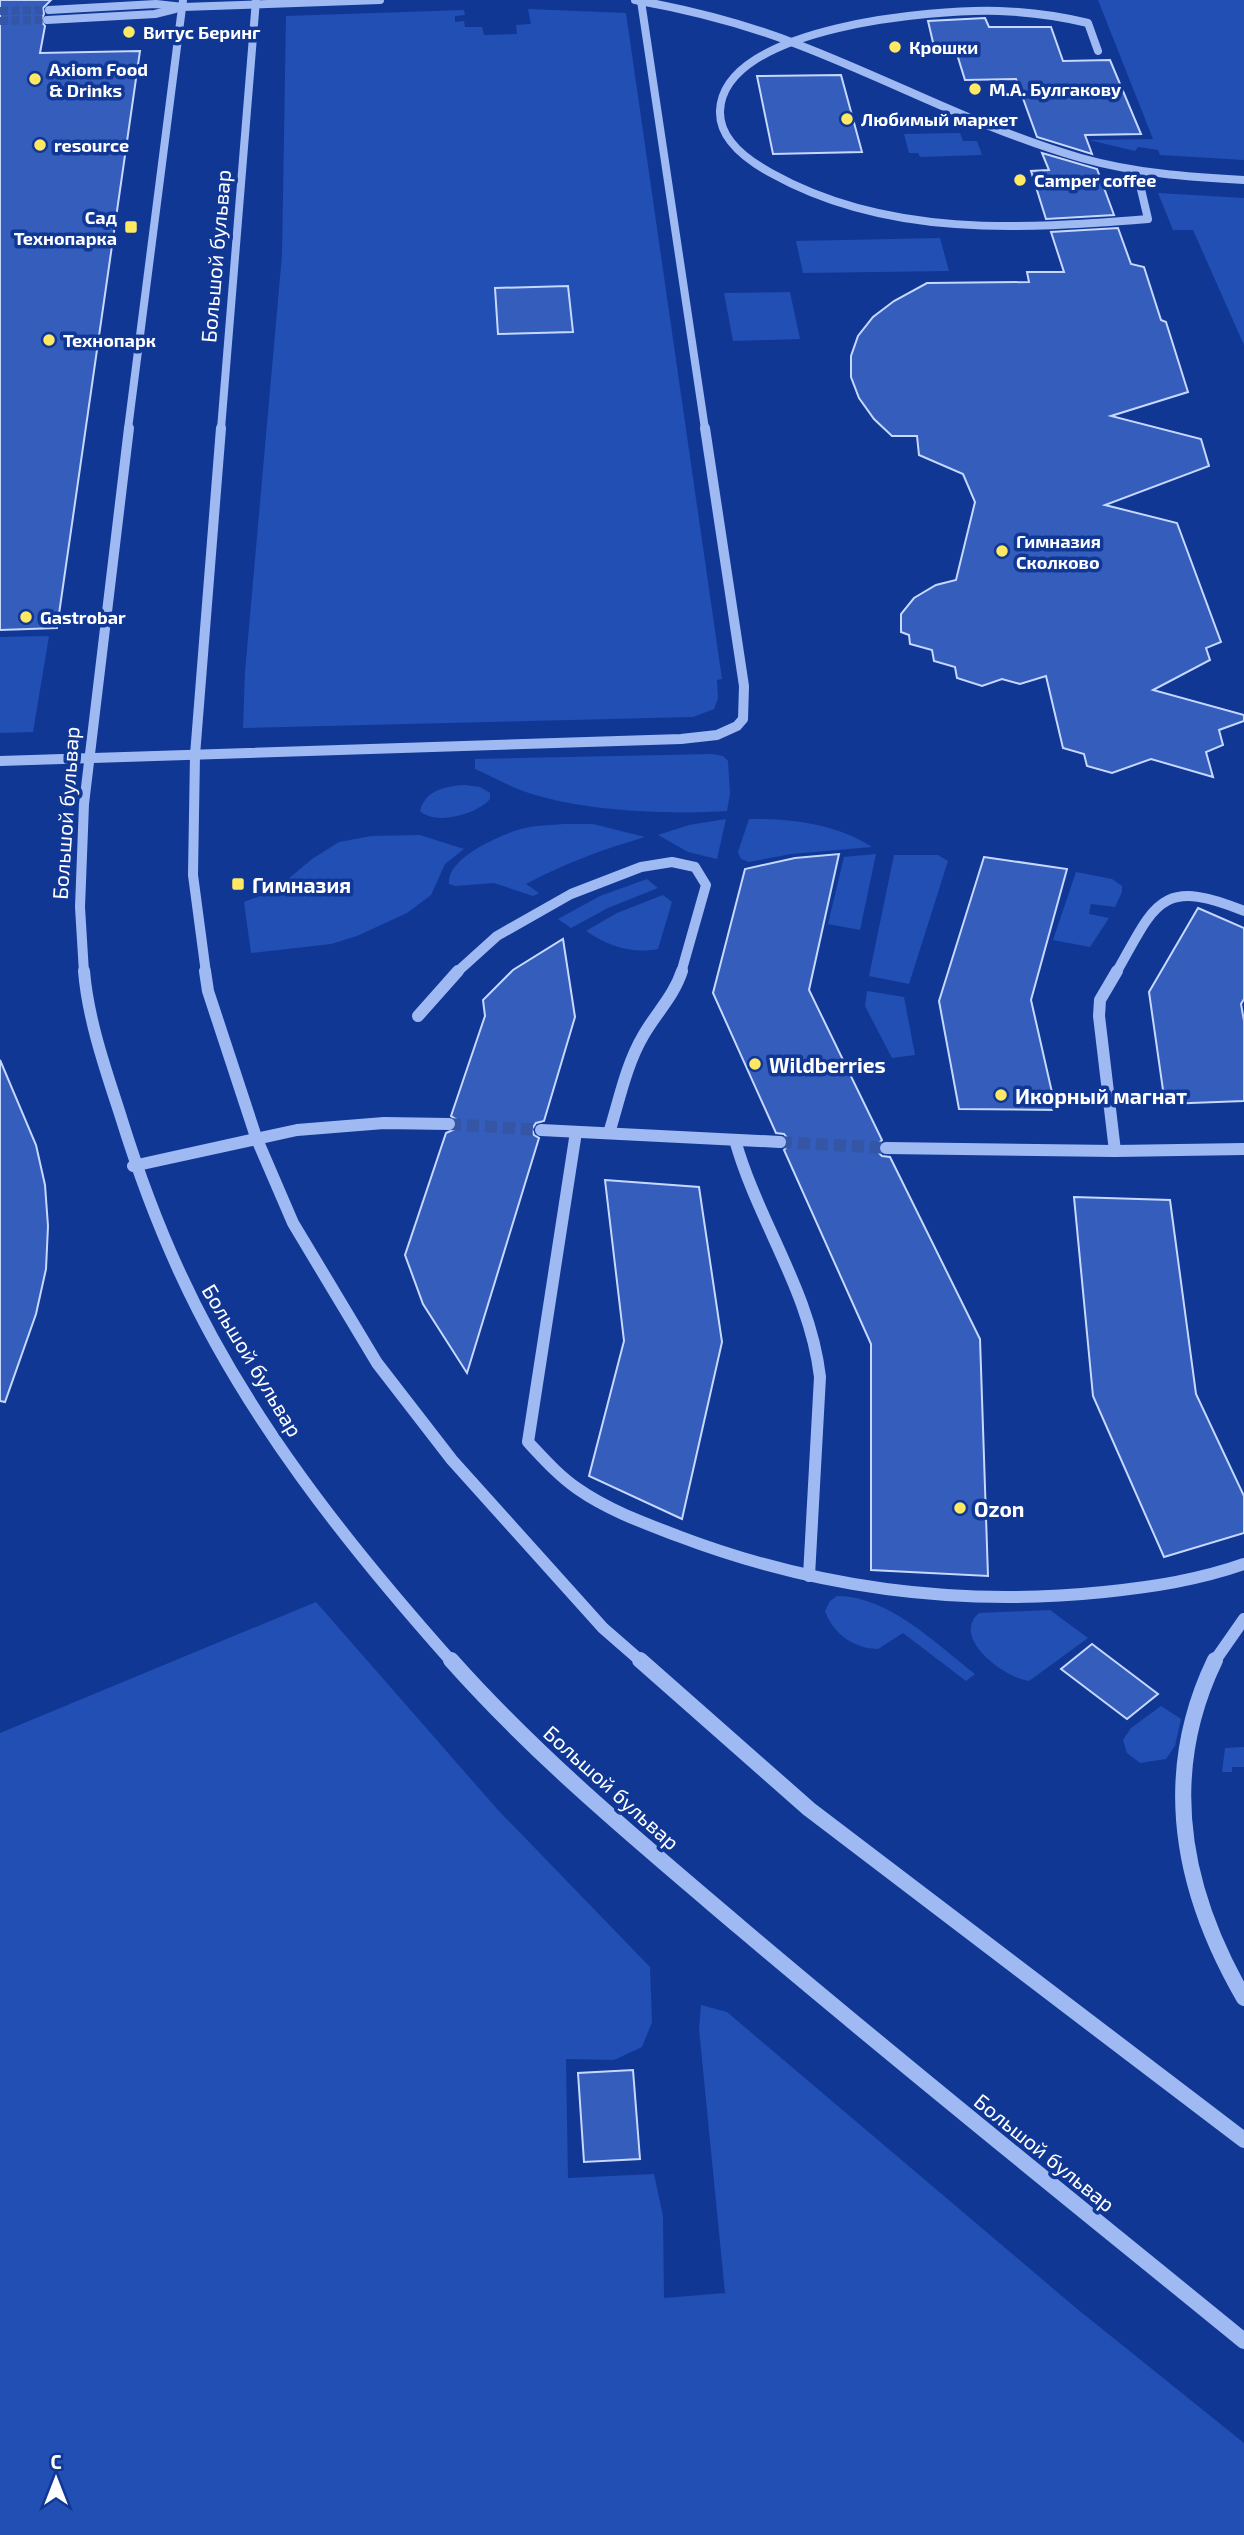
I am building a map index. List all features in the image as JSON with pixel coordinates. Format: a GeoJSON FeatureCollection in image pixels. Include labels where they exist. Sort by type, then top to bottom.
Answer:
{"type":"FeatureCollection","features":[{"type":"Feature","properties":{"kind":"street"},"geometry":{"type":"LineString","coordinates":[[49,10],[156,4],[380,0]]}},
{"type":"Feature","properties":{"kind":"street"},"geometry":{"type":"LineString","coordinates":[[0,761],[706,738],[736,728],[744,717],[744,686],[637,1],[717,16],[793,41],[1061,153],[1143,172],[1244,180]]}},
{"type":"Feature","properties":{"kind":"street","name":"Большой бульвар"},"geometry":{"type":"LineString","coordinates":[[256,2],[195,755],[193,875],[208,991],[256,1137],[293,1223],[377,1363],[452,1460],[603,1628],[809,1809],[1244,2140]]}},
{"type":"Feature","properties":{"kind":"street"},"geometry":{"type":"LineString","coordinates":[[47,20],[155,14],[183,4]]}},
{"type":"Feature","properties":{"kind":"street","name":"Большой бульвар"},"geometry":{"type":"LineString","coordinates":[[183,4],[88,758],[79,891],[85,979],[91,1012],[133,1166],[171,1258],[199,1315],[275,1441],[341,1530],[430,1639],[540,1752],[730,1920],[1244,2341]]}},
{"type":"Feature","properties":{"kind":"street"},"geometry":{"type":"LineString","coordinates":[[1098,51],[1088,23],[1006,11],[958,11],[871,19],[793,41],[763,55],[729,80],[722,94],[720,110],[727,138],[742,155],[790,184],[826,199],[899,217],[946,224],[1005,227],[1148,219],[1140,186],[1143,172]]}},
{"type":"Feature","properties":{"kind":"street"},"geometry":{"type":"LineString","coordinates":[[418,1016],[468,959],[499,934],[549,904],[634,868],[679,863],[699,872],[706,884],[677,987],[642,1037],[623,1083],[609,1133]]}},
{"type":"Feature","properties":{"kind":"street"},"geometry":{"type":"LineString","coordinates":[[1115,1152],[1099,1016],[1103,990],[1151,911],[1159,903],[1177,897],[1201,896],[1214,898],[1244,911]]}},
{"type":"Feature","properties":{"kind":"street"},"geometry":{"type":"LineString","coordinates":[[133,1166],[297,1129],[362,1124],[449,1124]]}},
{"type":"Feature","properties":{"kind":"street"},"geometry":{"type":"LineString","coordinates":[[541,1130],[780,1142]]}},
{"type":"Feature","properties":{"kind":"street"},"geometry":{"type":"LineString","coordinates":[[576,1132],[528,1442],[569,1483],[628,1516],[696,1545],[809,1576],[925,1595],[1017,1599],[1082,1596],[1175,1583],[1244,1564]]}},
{"type":"Feature","properties":{"kind":"street"},"geometry":{"type":"LineString","coordinates":[[735,1140],[746,1180],[811,1319],[818,1345],[820,1377],[809,1576]]}},
{"type":"Feature","properties":{"kind":"street"},"geometry":{"type":"LineString","coordinates":[[886,1148],[1115,1152],[1244,1149]]}},
{"type":"Feature","properties":{"kind":"street"},"geometry":{"type":"LineString","coordinates":[[1244,1619],[1216,1660],[1196,1704],[1184,1764],[1181,1819],[1189,1872],[1201,1912],[1222,1961],[1244,1998]]}},
{"type":"Feature","properties":{"kind":"shaded area"},"geometry":{"type":"Polygon","coordinates":[[[1098,0],[1244,0],[1244,160],[1160,155],[1158,150],[1138,147],[1135,151],[1089,140],[1153,139],[1098,0]]]}},
{"type":"Feature","properties":{"kind":"shaded area"},"geometry":{"type":"Polygon","coordinates":[[[528,9],[626,13],[722,679],[717,680],[718,698],[714,709],[693,717],[243,728],[245,672],[282,255],[286,16],[464,10],[465,15],[455,16],[455,22],[464,21],[465,27],[482,27],[484,35],[517,34],[516,25],[531,24],[528,9]]]}},
{"type":"Feature","properties":{"kind":"shaded area"},"geometry":{"type":"Polygon","coordinates":[[[960,133],[963,141],[977,141],[982,155],[920,157],[918,153],[909,153],[904,134],[960,133]]]}},
{"type":"Feature","properties":{"kind":"shaded area"},"geometry":{"type":"Polygon","coordinates":[[[1158,193],[1244,198],[1244,345],[1193,230],[1173,230],[1158,193]]]}},
{"type":"Feature","properties":{"kind":"shaded area"},"geometry":{"type":"Polygon","coordinates":[[[940,238],[949,271],[803,273],[796,241],[940,238]]]}},
{"type":"Feature","properties":{"kind":"shaded area"},"geometry":{"type":"Polygon","coordinates":[[[790,292],[800,339],[733,341],[724,293],[790,292]]]}},
{"type":"Feature","properties":{"kind":"shaded area"},"geometry":{"type":"Polygon","coordinates":[[[49,636],[33,732],[0,733],[0,637],[49,636]]]}},
{"type":"Feature","properties":{"kind":"shaded area"},"geometry":{"type":"Polygon","coordinates":[[[712,754],[723,756],[728,761],[730,794],[727,811],[653,812],[575,804],[522,791],[475,769],[475,759],[712,754]]]}},
{"type":"Feature","properties":{"kind":"shaded area"},"geometry":{"type":"Polygon","coordinates":[[[465,785],[480,787],[490,793],[490,799],[476,809],[446,818],[436,818],[420,811],[426,798],[437,790],[465,785]]]}},
{"type":"Feature","properties":{"kind":"shaded area"},"geometry":{"type":"Polygon","coordinates":[[[726,819],[717,859],[688,852],[658,835],[689,825],[726,819]]]}},
{"type":"Feature","properties":{"kind":"shaded area"},"geometry":{"type":"Polygon","coordinates":[[[749,819],[813,824],[844,833],[872,847],[791,854],[749,862],[741,859],[738,852],[749,819]]]}},
{"type":"Feature","properties":{"kind":"shaded area"},"geometry":{"type":"Polygon","coordinates":[[[593,824],[645,837],[584,858],[526,884],[539,893],[533,896],[494,883],[455,886],[449,884],[450,874],[456,865],[488,842],[526,828],[593,824]]]}},
{"type":"Feature","properties":{"kind":"shaded area"},"geometry":{"type":"Polygon","coordinates":[[[420,835],[464,849],[445,864],[431,895],[407,913],[357,936],[331,944],[251,953],[244,902],[275,890],[312,859],[339,842],[371,836],[420,835]]]}},
{"type":"Feature","properties":{"kind":"shaded area"},"geometry":{"type":"Polygon","coordinates":[[[876,854],[860,930],[828,924],[844,857],[876,854]]]}},
{"type":"Feature","properties":{"kind":"shaded area"},"geometry":{"type":"Polygon","coordinates":[[[894,855],[938,855],[948,861],[909,984],[869,976],[894,855]]]}},
{"type":"Feature","properties":{"kind":"shaded area"},"geometry":{"type":"Polygon","coordinates":[[[1076,872],[1112,879],[1122,886],[1115,907],[1091,904],[1089,914],[1109,918],[1090,947],[1053,940],[1076,872]]]}},
{"type":"Feature","properties":{"kind":"shaded area"},"geometry":{"type":"Polygon","coordinates":[[[647,879],[658,888],[608,908],[571,928],[558,919],[600,896],[647,879]]]}},
{"type":"Feature","properties":{"kind":"shaded area"},"geometry":{"type":"Polygon","coordinates":[[[663,895],[672,902],[658,949],[620,948],[586,931],[617,913],[663,895]]]}},
{"type":"Feature","properties":{"kind":"shaded area"},"geometry":{"type":"Polygon","coordinates":[[[867,991],[904,997],[915,1055],[892,1058],[865,1006],[867,991]]]}},
{"type":"Feature","properties":{"kind":"shaded area"},"geometry":{"type":"Polygon","coordinates":[[[837,1596],[856,1598],[893,1613],[928,1636],[975,1674],[966,1681],[903,1633],[878,1649],[853,1643],[833,1627],[825,1611],[830,1601],[837,1596]]]}},
{"type":"Feature","properties":{"kind":"shaded area"},"geometry":{"type":"Polygon","coordinates":[[[316,1602],[497,1809],[650,1967],[652,2022],[642,2047],[614,2060],[566,2059],[568,2178],[654,2174],[663,2216],[664,2298],[725,2293],[699,2029],[701,2005],[727,2012],[1076,2308],[1244,2443],[1244,2535],[0,2535],[0,1733],[316,1602]]]}},
{"type":"Feature","properties":{"kind":"shaded area"},"geometry":{"type":"Polygon","coordinates":[[[1050,1610],[1088,1638],[1029,1681],[1007,1673],[995,1665],[976,1645],[971,1634],[972,1623],[979,1613],[1050,1610]]]}},
{"type":"Feature","properties":{"kind":"shaded area"},"geometry":{"type":"Polygon","coordinates":[[[1161,1706],[1181,1719],[1175,1746],[1166,1759],[1140,1763],[1127,1753],[1123,1740],[1131,1728],[1161,1706]]]}},
{"type":"Feature","properties":{"kind":"shaded area"},"geometry":{"type":"Polygon","coordinates":[[[1244,1747],[1244,1767],[1232,1767],[1232,1772],[1222,1772],[1225,1748],[1244,1747]]]}},
{"type":"Feature","properties":{"kind":"building","name":"Технопарк"},"geometry":{"type":"Polygon","coordinates":[[[0,0],[51,0],[43,8],[41,21],[45,26],[40,53],[140,51],[57,628],[0,630],[0,0]]]}},
{"type":"Feature","properties":{"kind":"building"},"geometry":{"type":"Polygon","coordinates":[[[985,18],[989,27],[1051,27],[1063,61],[1110,60],[1141,134],[1085,135],[1092,154],[1037,137],[1016,79],[965,80],[956,51],[935,51],[928,21],[985,18]]]}},
{"type":"Feature","properties":{"kind":"building"},"geometry":{"type":"Polygon","coordinates":[[[841,75],[862,152],[773,154],[757,76],[841,75]]]}},
{"type":"Feature","properties":{"kind":"building"},"geometry":{"type":"Polygon","coordinates":[[[1042,153],[1097,169],[1114,215],[1046,219],[1031,171],[1049,170],[1042,153]]]}},
{"type":"Feature","properties":{"kind":"building"},"geometry":{"type":"Polygon","coordinates":[[[1118,228],[1131,264],[1144,267],[1161,320],[1166,322],[1188,392],[1111,416],[1201,439],[1209,466],[1105,505],[1177,523],[1221,642],[1206,648],[1210,660],[1153,690],[1244,715],[1244,721],[1219,730],[1223,745],[1206,752],[1213,777],[1151,759],[1112,773],[1087,766],[1084,754],[1063,748],[1046,676],[1020,684],[1002,679],[982,686],[957,678],[955,667],[934,661],[932,650],[910,644],[909,635],[901,632],[901,614],[914,598],[936,585],[956,580],[975,502],[963,474],[919,455],[917,436],[892,436],[874,419],[859,398],[851,377],[851,356],[858,336],[873,317],[894,301],[927,283],[1029,282],[1027,272],[1064,272],[1051,232],[1118,228]]]}},
{"type":"Feature","properties":{"kind":"building"},"geometry":{"type":"Polygon","coordinates":[[[568,286],[573,332],[498,334],[495,288],[568,286]]]}},
{"type":"Feature","properties":{"kind":"building"},"geometry":{"type":"Polygon","coordinates":[[[839,854],[809,990],[882,1140],[878,1144],[878,1152],[882,1156],[890,1157],[980,1339],[988,1576],[871,1570],[871,1344],[784,1150],[788,1146],[788,1139],[784,1134],[776,1133],[713,993],[745,869],[795,858],[839,854]]]}},
{"type":"Feature","properties":{"kind":"building"},"geometry":{"type":"Polygon","coordinates":[[[984,857],[1067,869],[1031,1000],[1056,1110],[959,1109],[939,1001],[984,857]]]}},
{"type":"Feature","properties":{"kind":"building"},"geometry":{"type":"Polygon","coordinates":[[[1198,908],[1244,928],[1244,999],[1241,1004],[1244,1021],[1244,1101],[1165,1104],[1149,992],[1198,908]]]}},
{"type":"Feature","properties":{"kind":"building"},"geometry":{"type":"Polygon","coordinates":[[[563,939],[575,1017],[544,1121],[536,1123],[532,1129],[534,1135],[539,1138],[467,1373],[423,1304],[405,1255],[446,1133],[457,1128],[457,1120],[451,1116],[485,1016],[483,1000],[513,970],[563,939]]]}},
{"type":"Feature","properties":{"kind":"building"},"geometry":{"type":"Polygon","coordinates":[[[0,1060],[36,1145],[45,1185],[48,1226],[46,1269],[36,1314],[5,1402],[0,1401],[0,1060]]]}},
{"type":"Feature","properties":{"kind":"building"},"geometry":{"type":"Polygon","coordinates":[[[605,1180],[699,1187],[722,1342],[682,1519],[589,1476],[624,1341],[605,1180]]]}},
{"type":"Feature","properties":{"kind":"building"},"geometry":{"type":"Polygon","coordinates":[[[1074,1197],[1170,1200],[1196,1394],[1244,1496],[1244,1533],[1164,1557],[1093,1396],[1074,1197]]]}},
{"type":"Feature","properties":{"kind":"building"},"geometry":{"type":"Polygon","coordinates":[[[1092,1644],[1158,1694],[1127,1719],[1061,1669],[1092,1644]]]}},
{"type":"Feature","properties":{"kind":"building"},"geometry":{"type":"Polygon","coordinates":[[[633,2070],[640,2159],[584,2162],[578,2073],[633,2070]]]}},
{"type":"Feature","properties":{"kind":"tunnel"},"geometry":{"type":"LineString","coordinates":[[0,11],[49,10]]}},
{"type":"Feature","properties":{"kind":"tunnel"},"geometry":{"type":"LineString","coordinates":[[0,21],[47,20]]}},
{"type":"Feature","properties":{"kind":"tunnel"},"geometry":{"type":"LineString","coordinates":[[449,1124],[541,1130]]}},
{"type":"Feature","properties":{"kind":"tunnel"},"geometry":{"type":"LineString","coordinates":[[780,1142],[886,1148]]}},
{"type":"Feature","properties":{"kind":"place","name":"Витус Беринг"},"geometry":{"type":"Point","coordinates":[129,32]}},
{"type":"Feature","properties":{"kind":"place","name":"Крошки"},"geometry":{"type":"Point","coordinates":[895,47]}},
{"type":"Feature","properties":{"kind":"place","name":"Axiom Food & Drinks"},"geometry":{"type":"Point","coordinates":[35,79]}},
{"type":"Feature","properties":{"kind":"place","name":"М.А. Булгакову"},"geometry":{"type":"Point","coordinates":[975,89]}},
{"type":"Feature","properties":{"kind":"place","name":"Любимый маркет"},"geometry":{"type":"Point","coordinates":[847,119]}},
{"type":"Feature","properties":{"kind":"place","name":"resource"},"geometry":{"type":"Point","coordinates":[40,145]}},
{"type":"Feature","properties":{"kind":"place","name":"Camper coffee"},"geometry":{"type":"Point","coordinates":[1020,180]}},
{"type":"Feature","properties":{"kind":"place","name":"Сад Технопарка"},"geometry":{"type":"Point","coordinates":[131,227]}},
{"type":"Feature","properties":{"kind":"place","name":"Технопарк"},"geometry":{"type":"Point","coordinates":[49,340]}},
{"type":"Feature","properties":{"kind":"place","name":"Гимназия Сколково"},"geometry":{"type":"Point","coordinates":[1002,551]}},
{"type":"Feature","properties":{"kind":"place","name":"Gastrobar"},"geometry":{"type":"Point","coordinates":[26,617]}},
{"type":"Feature","properties":{"kind":"place","name":"Гимназия"},"geometry":{"type":"Point","coordinates":[238,884]}},
{"type":"Feature","properties":{"kind":"place","name":"Wildberries"},"geometry":{"type":"Point","coordinates":[755,1064]}},
{"type":"Feature","properties":{"kind":"place","name":"Икорный магнат"},"geometry":{"type":"Point","coordinates":[1001,1095]}},
{"type":"Feature","properties":{"kind":"place","name":"Ozon"},"geometry":{"type":"Point","coordinates":[960,1508]}}]}
